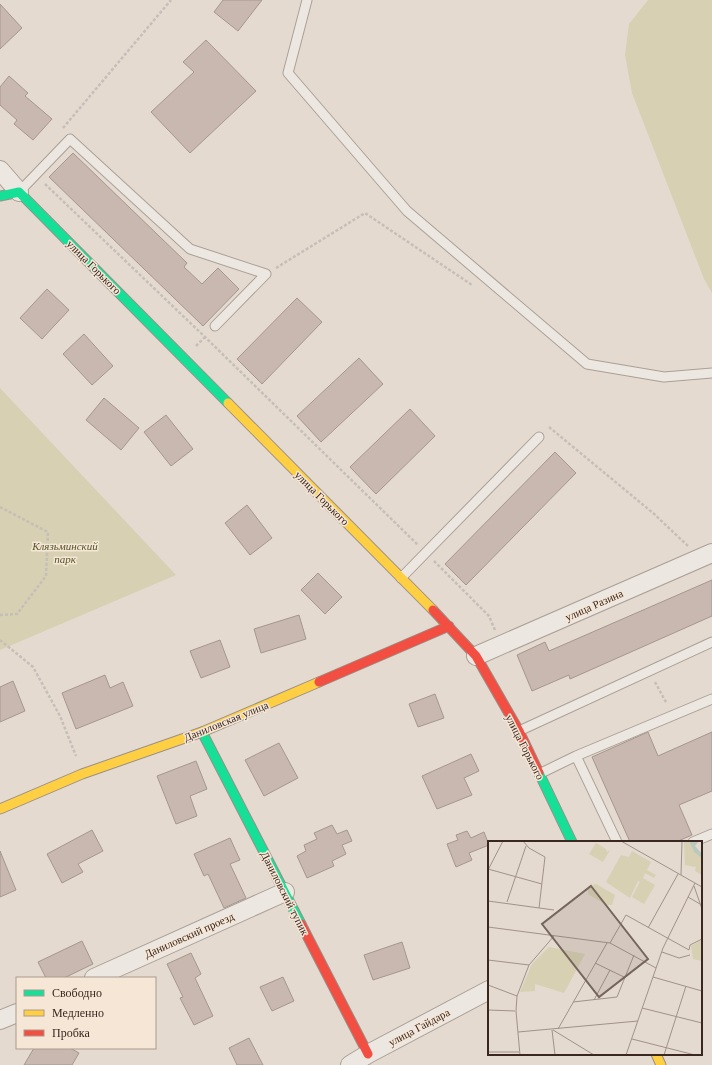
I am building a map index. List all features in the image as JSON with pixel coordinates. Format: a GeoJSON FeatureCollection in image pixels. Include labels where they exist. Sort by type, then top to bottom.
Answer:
{"type":"FeatureCollection","features":[{"type":"Feature","properties":{"kind":"street"},"geometry":{"type":"LineString","coordinates":[[0,170],[19,192],[0,196]]}},
{"type":"Feature","properties":{"kind":"street","name":"улица Горького"},"geometry":{"type":"LineString","coordinates":[[19,192],[449,626],[476,656],[519,731],[572,841]]}},
{"type":"Feature","properties":{"kind":"street","name":"улица Разина"},"geometry":{"type":"LineString","coordinates":[[476,656],[706,556]]}},
{"type":"Feature","properties":{"kind":"street","name":"Даниловская улица"},"geometry":{"type":"LineString","coordinates":[[0,809],[82,774],[202,732],[449,626]]}},
{"type":"Feature","properties":{"kind":"street","name":"Даниловский тупик"},"geometry":{"type":"LineString","coordinates":[[202,732],[368,1054]]}},
{"type":"Feature","properties":{"kind":"street","name":"Даниловский проезд"},"geometry":{"type":"LineString","coordinates":[[96,977],[285,892]]}},
{"type":"Feature","properties":{"kind":"street","name":"улица Гайдара"},"geometry":{"type":"LineString","coordinates":[[350,1065],[488,991]]}},
{"type":"Feature","properties":{"kind":"street"},"geometry":{"type":"LineString","coordinates":[[0,1020],[16,1013]]}},
{"type":"Feature","properties":{"kind":"street"},"geometry":{"type":"LineString","coordinates":[[656,1055],[661,1065]]}},
{"type":"Feature","properties":{"kind":"lane"},"geometry":{"type":"LineString","coordinates":[[307,0],[288,72],[407,211],[587,364],[664,377],[712,373]]}},
{"type":"Feature","properties":{"kind":"lane"},"geometry":{"type":"LineString","coordinates":[[19,192],[70,139],[190,249],[266,274],[215,326]]}},
{"type":"Feature","properties":{"kind":"lane"},"geometry":{"type":"LineString","coordinates":[[401,578],[539,437]]}},
{"type":"Feature","properties":{"kind":"lane"},"geometry":{"type":"LineString","coordinates":[[519,731],[712,642]]}},
{"type":"Feature","properties":{"kind":"lane"},"geometry":{"type":"LineString","coordinates":[[539,774],[576,756],[712,699]]}},
{"type":"Feature","properties":{"kind":"lane"},"geometry":{"type":"LineString","coordinates":[[576,756],[617,841]]}},
{"type":"Feature","properties":{"kind":"lane"},"geometry":{"type":"LineString","coordinates":[[695,841],[712,834]]}},
{"type":"Feature","properties":{"kind":"path"},"geometry":{"type":"LineString","coordinates":[[62,130],[171,0]]}},
{"type":"Feature","properties":{"kind":"path"},"geometry":{"type":"LineString","coordinates":[[36,175],[426,552],[489,616],[502,645]]}},
{"type":"Feature","properties":{"kind":"path"},"geometry":{"type":"LineString","coordinates":[[266,274],[365,213],[477,288]]}},
{"type":"Feature","properties":{"kind":"path"},"geometry":{"type":"LineString","coordinates":[[183,358],[215,326]]}},
{"type":"Feature","properties":{"kind":"path"},"geometry":{"type":"LineString","coordinates":[[539,437],[549,427],[706,556]]}},
{"type":"Feature","properties":{"kind":"path"},"geometry":{"type":"LineString","coordinates":[[0,507],[48,532],[46,576],[17,614],[0,615]]}},
{"type":"Feature","properties":{"kind":"path"},"geometry":{"type":"LineString","coordinates":[[0,640],[33,667],[60,716],[82,774]]}},
{"type":"Feature","properties":{"kind":"path"},"geometry":{"type":"LineString","coordinates":[[649,671],[671,710]]}},
{"type":"Feature","properties":{"kind":"green space"},"geometry":{"type":"Polygon","coordinates":[[[648,0],[712,0],[712,293],[704,279],[632,93],[625,55],[629,24],[648,0]]]}},
{"type":"Feature","properties":{"kind":"green space","name":"Клязьминский парк"},"geometry":{"type":"Polygon","coordinates":[[[0,388],[176,575],[0,650],[0,388]]]}},
{"type":"Feature","properties":{"kind":"building"},"geometry":{"type":"Polygon","coordinates":[[[223,0],[262,0],[238,31],[214,12],[223,0]]]}},
{"type":"Feature","properties":{"kind":"building"},"geometry":{"type":"Polygon","coordinates":[[[0,4],[22,28],[0,49],[0,4]]]}},
{"type":"Feature","properties":{"kind":"building"},"geometry":{"type":"Polygon","coordinates":[[[206,40],[256,91],[190,153],[151,112],[194,72],[183,62],[206,40]]]}},
{"type":"Feature","properties":{"kind":"building"},"geometry":{"type":"Polygon","coordinates":[[[9,76],[28,93],[25,96],[52,119],[33,140],[14,124],[17,120],[0,105],[0,87],[9,76]]]}},
{"type":"Feature","properties":{"kind":"building"},"geometry":{"type":"Polygon","coordinates":[[[73,153],[187,263],[184,267],[202,284],[218,268],[239,289],[203,326],[49,177],[73,153]]]}},
{"type":"Feature","properties":{"kind":"building"},"geometry":{"type":"Polygon","coordinates":[[[47,289],[69,310],[42,339],[20,318],[47,289]]]}},
{"type":"Feature","properties":{"kind":"building"},"geometry":{"type":"Polygon","coordinates":[[[297,298],[322,322],[262,384],[237,359],[297,298]]]}},
{"type":"Feature","properties":{"kind":"building"},"geometry":{"type":"Polygon","coordinates":[[[84,334],[113,366],[92,385],[63,354],[84,334]]]}},
{"type":"Feature","properties":{"kind":"building"},"geometry":{"type":"Polygon","coordinates":[[[359,358],[383,384],[321,442],[297,416],[359,358]]]}},
{"type":"Feature","properties":{"kind":"building"},"geometry":{"type":"Polygon","coordinates":[[[104,398],[139,428],[121,450],[86,420],[104,398]]]}},
{"type":"Feature","properties":{"kind":"building"},"geometry":{"type":"Polygon","coordinates":[[[410,409],[435,436],[376,494],[350,467],[410,409]]]}},
{"type":"Feature","properties":{"kind":"building"},"geometry":{"type":"Polygon","coordinates":[[[166,415],[193,449],[171,466],[144,432],[166,415]]]}},
{"type":"Feature","properties":{"kind":"building"},"geometry":{"type":"Polygon","coordinates":[[[555,452],[576,473],[466,585],[445,564],[555,452]]]}},
{"type":"Feature","properties":{"kind":"building"},"geometry":{"type":"Polygon","coordinates":[[[247,505],[272,538],[250,555],[225,523],[247,505]]]}},
{"type":"Feature","properties":{"kind":"building"},"geometry":{"type":"Polygon","coordinates":[[[318,573],[342,597],[325,614],[301,590],[318,573]]]}},
{"type":"Feature","properties":{"kind":"building"},"geometry":{"type":"Polygon","coordinates":[[[712,580],[712,616],[570,679],[569,675],[532,691],[517,655],[545,642],[549,651],[712,580]]]}},
{"type":"Feature","properties":{"kind":"building"},"geometry":{"type":"Polygon","coordinates":[[[299,615],[306,639],[261,653],[254,629],[299,615]]]}},
{"type":"Feature","properties":{"kind":"building"},"geometry":{"type":"Polygon","coordinates":[[[220,640],[230,667],[201,678],[190,651],[220,640]]]}},
{"type":"Feature","properties":{"kind":"building"},"geometry":{"type":"Polygon","coordinates":[[[105,675],[110,688],[123,682],[133,706],[76,729],[62,693],[105,675]]]}},
{"type":"Feature","properties":{"kind":"building"},"geometry":{"type":"Polygon","coordinates":[[[13,681],[25,711],[0,722],[0,687],[13,681]]]}},
{"type":"Feature","properties":{"kind":"building"},"geometry":{"type":"Polygon","coordinates":[[[435,694],[444,718],[418,727],[409,704],[435,694]]]}},
{"type":"Feature","properties":{"kind":"building"},"geometry":{"type":"Polygon","coordinates":[[[648,732],[658,756],[712,732],[712,791],[679,805],[692,835],[678,841],[630,841],[592,757],[648,732]]]}},
{"type":"Feature","properties":{"kind":"building"},"geometry":{"type":"Polygon","coordinates":[[[279,743],[298,778],[264,796],[245,760],[279,743]]]}},
{"type":"Feature","properties":{"kind":"building"},"geometry":{"type":"Polygon","coordinates":[[[471,754],[479,771],[464,778],[472,795],[437,809],[422,776],[471,754]]]}},
{"type":"Feature","properties":{"kind":"building"},"geometry":{"type":"Polygon","coordinates":[[[196,761],[207,789],[190,796],[197,816],[176,824],[157,776],[196,761]]]}},
{"type":"Feature","properties":{"kind":"building"},"geometry":{"type":"Polygon","coordinates":[[[332,825],[337,834],[347,830],[352,841],[342,845],[346,854],[332,861],[334,866],[307,878],[297,856],[306,851],[304,845],[317,839],[314,833],[332,825]]]}},
{"type":"Feature","properties":{"kind":"building"},"geometry":{"type":"Polygon","coordinates":[[[92,830],[103,851],[78,864],[83,872],[62,883],[47,854],[92,830]]]}},
{"type":"Feature","properties":{"kind":"building"},"geometry":{"type":"Polygon","coordinates":[[[467,831],[471,838],[484,832],[488,845],[469,853],[472,860],[456,867],[447,844],[458,840],[456,835],[467,831]]]}},
{"type":"Feature","properties":{"kind":"building"},"geometry":{"type":"Polygon","coordinates":[[[230,838],[240,860],[230,864],[246,898],[224,908],[208,874],[204,876],[194,854],[230,838]]]}},
{"type":"Feature","properties":{"kind":"building"},"geometry":{"type":"Polygon","coordinates":[[[0,851],[16,890],[0,897],[0,851]]]}},
{"type":"Feature","properties":{"kind":"building"},"geometry":{"type":"Polygon","coordinates":[[[82,941],[93,964],[66,977],[46,977],[38,962],[82,941]]]}},
{"type":"Feature","properties":{"kind":"building"},"geometry":{"type":"Polygon","coordinates":[[[402,942],[410,968],[373,980],[364,955],[402,942]]]}},
{"type":"Feature","properties":{"kind":"building"},"geometry":{"type":"Polygon","coordinates":[[[191,953],[201,974],[195,978],[213,1016],[194,1025],[180,998],[183,997],[167,964],[191,953]]]}},
{"type":"Feature","properties":{"kind":"building"},"geometry":{"type":"Polygon","coordinates":[[[283,977],[294,1001],[272,1011],[260,987],[283,977]]]}},
{"type":"Feature","properties":{"kind":"building"},"geometry":{"type":"Polygon","coordinates":[[[249,1038],[263,1065],[237,1065],[229,1048],[249,1038]]]}},
{"type":"Feature","properties":{"kind":"building"},"geometry":{"type":"Polygon","coordinates":[[[33,1049],[72,1049],[79,1053],[72,1065],[24,1065],[33,1049]]]}},
{"type":"Feature","properties":{"kind":"traffic: fast"},"geometry":{"type":"LineString","coordinates":[[0,196],[19,192],[228,403]]}},
{"type":"Feature","properties":{"kind":"traffic: fast"},"geometry":{"type":"LineString","coordinates":[[202,732],[301,924]]}},
{"type":"Feature","properties":{"kind":"traffic: fast"},"geometry":{"type":"LineString","coordinates":[[539,773],[572,841]]}},
{"type":"Feature","properties":{"kind":"traffic: slow"},"geometry":{"type":"LineString","coordinates":[[228,403],[433,610]]}},
{"type":"Feature","properties":{"kind":"traffic: slow"},"geometry":{"type":"LineString","coordinates":[[0,809],[82,774],[202,732],[319,682]]}},
{"type":"Feature","properties":{"kind":"traffic: slow"},"geometry":{"type":"LineString","coordinates":[[656,1055],[661,1065]]}},
{"type":"Feature","properties":{"kind":"traffic: jam"},"geometry":{"type":"LineString","coordinates":[[433,610],[476,656],[519,731],[539,773]]}},
{"type":"Feature","properties":{"kind":"traffic: jam"},"geometry":{"type":"LineString","coordinates":[[319,682],[449,626]]}},
{"type":"Feature","properties":{"kind":"traffic: jam"},"geometry":{"type":"LineString","coordinates":[[301,924],[368,1054]]}}]}
